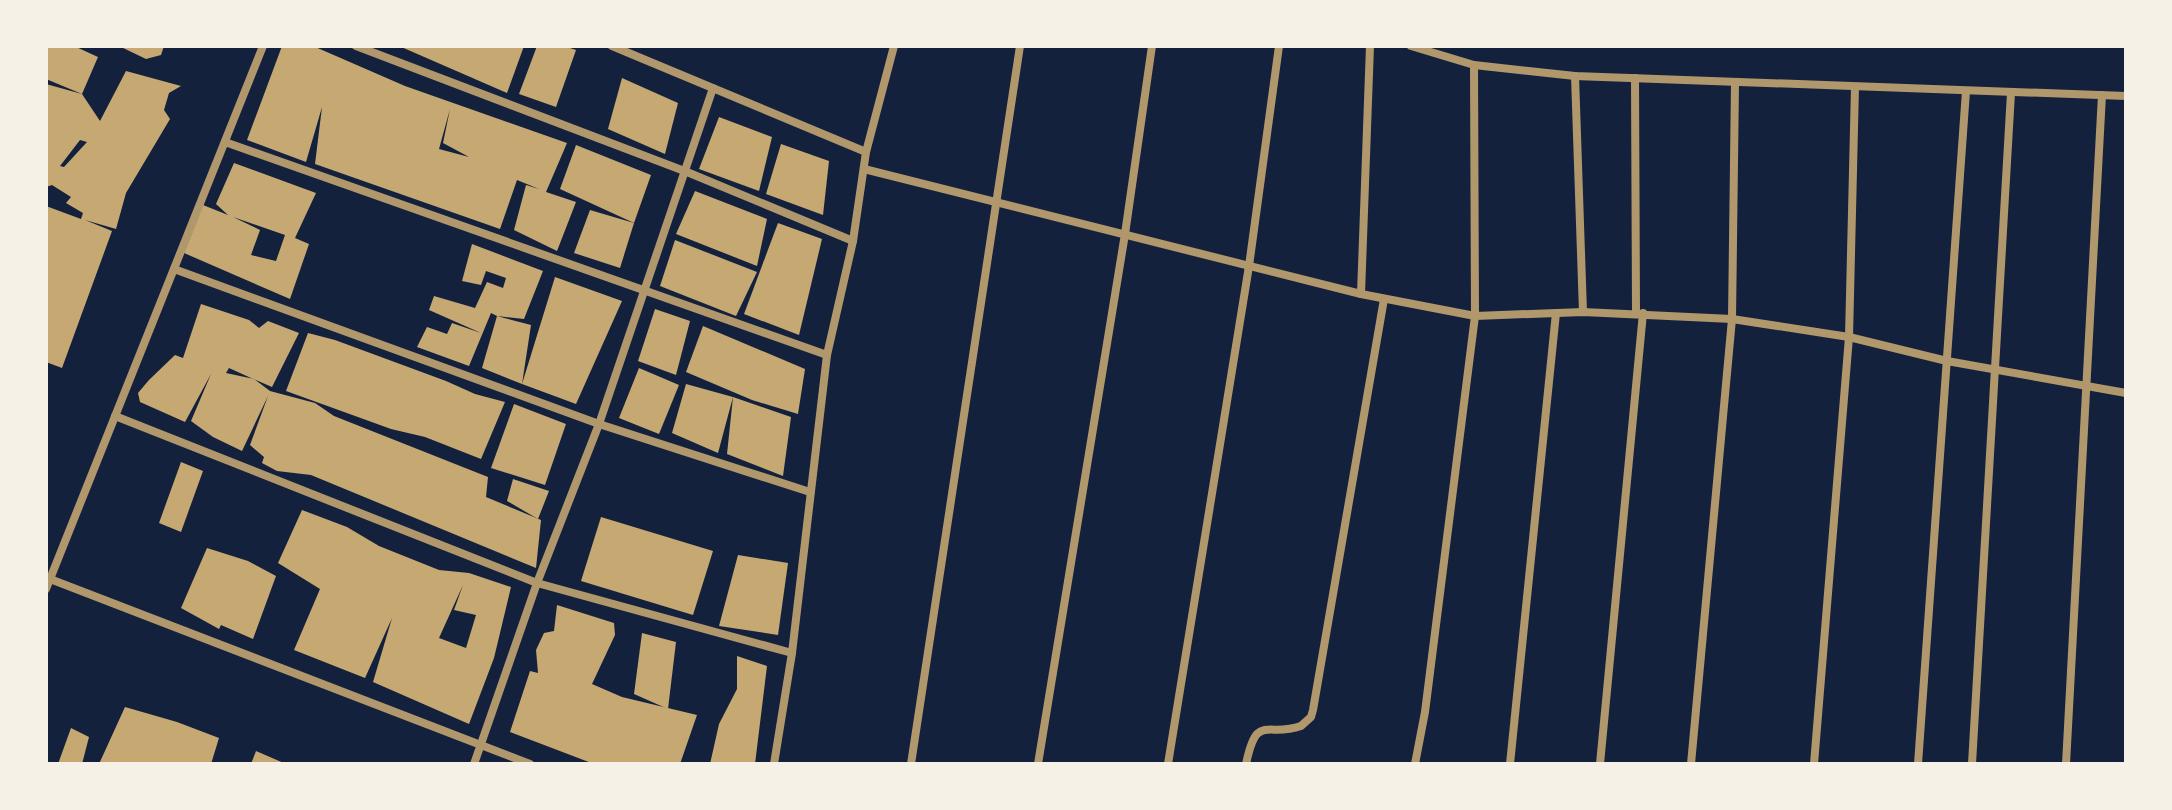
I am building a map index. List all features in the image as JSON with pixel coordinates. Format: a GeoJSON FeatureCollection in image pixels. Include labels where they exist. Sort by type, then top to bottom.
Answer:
{"type":"FeatureCollection","features":[{"type":"Feature","properties":{"kind":"street"},"geometry":{"type":"LineString","coordinates":[[263,46],[48,584],[530,764]]}},
{"type":"Feature","properties":{"kind":"street"},"geometry":{"type":"LineString","coordinates":[[356,46],[687,172],[853,241]]}},
{"type":"Feature","properties":{"kind":"street"},"geometry":{"type":"LineString","coordinates":[[612,46],[866,152]]}},
{"type":"Feature","properties":{"kind":"street"},"geometry":{"type":"LineString","coordinates":[[774,764],[792,653],[827,355],[853,241],[866,152],[894,46]]}},
{"type":"Feature","properties":{"kind":"street"},"geometry":{"type":"LineString","coordinates":[[911,764],[1020,46]]}},
{"type":"Feature","properties":{"kind":"street"},"geometry":{"type":"LineString","coordinates":[[1038,764],[1125,234],[1152,46]]}},
{"type":"Feature","properties":{"kind":"street"},"geometry":{"type":"LineString","coordinates":[[1168,764],[1249,266],[1279,46]]}},
{"type":"Feature","properties":{"kind":"street"},"geometry":{"type":"LineString","coordinates":[[1361,294],[1370,46]]}},
{"type":"Feature","properties":{"kind":"street"},"geometry":{"type":"LineString","coordinates":[[1411,46],[1474,65],[1575,76],[2126,96]]}},
{"type":"Feature","properties":{"kind":"street"},"geometry":{"type":"LineString","coordinates":[[1415,764],[1425,712],[1475,316],[1474,65]]}},
{"type":"Feature","properties":{"kind":"street"},"geometry":{"type":"LineString","coordinates":[[1575,76],[1583,312]]}},
{"type":"Feature","properties":{"kind":"street"},"geometry":{"type":"LineString","coordinates":[[1600,764],[1639,313],[1635,78]]}},
{"type":"Feature","properties":{"kind":"street"},"geometry":{"type":"LineString","coordinates":[[1691,764],[1732,319],[1735,83]]}},
{"type":"Feature","properties":{"kind":"street"},"geometry":{"type":"LineString","coordinates":[[1814,764],[1849,337],[1855,87]]}},
{"type":"Feature","properties":{"kind":"street"},"geometry":{"type":"LineString","coordinates":[[474,764],[537,583],[599,424],[713,88]]}},
{"type":"Feature","properties":{"kind":"street"},"geometry":{"type":"LineString","coordinates":[[1918,764],[1966,91]]}},
{"type":"Feature","properties":{"kind":"street"},"geometry":{"type":"LineString","coordinates":[[1972,764],[2011,93]]}},
{"type":"Feature","properties":{"kind":"street"},"geometry":{"type":"LineString","coordinates":[[2066,764],[2102,95]]}},
{"type":"Feature","properties":{"kind":"street"},"geometry":{"type":"LineString","coordinates":[[225,142],[827,355]]}},
{"type":"Feature","properties":{"kind":"street"},"geometry":{"type":"LineString","coordinates":[[864,169],[1361,294],[1475,316],[1583,312],[1732,319],[1849,337],[1995,371],[2126,393]]}},
{"type":"Feature","properties":{"kind":"street"},"geometry":{"type":"LineString","coordinates":[[174,269],[599,424],[810,492]]}},
{"type":"Feature","properties":{"kind":"street"},"geometry":{"type":"LineString","coordinates":[[1246,764],[1256,735],[1269,728],[1294,729],[1311,717],[1384,299]]}},
{"type":"Feature","properties":{"kind":"street"},"geometry":{"type":"LineString","coordinates":[[1510,764],[1556,313]]}},
{"type":"Feature","properties":{"kind":"street"},"geometry":{"type":"LineString","coordinates":[[115,416],[537,583],[792,653]]}},
{"type":"Feature","properties":{"kind":"building"},"geometry":{"type":"Polygon","coordinates":[[[49,46],[74,46],[98,57],[82,94],[46,79],[49,46]]]}},
{"type":"Feature","properties":{"kind":"building"},"geometry":{"type":"Polygon","coordinates":[[[119,46],[164,46],[161,55],[146,59],[119,46]]]}},
{"type":"Feature","properties":{"kind":"building"},"geometry":{"type":"Polygon","coordinates":[[[282,46],[313,46],[405,86],[567,143],[546,192],[576,202],[557,251],[514,230],[526,185],[539,189],[517,180],[500,229],[315,164],[322,107],[306,162],[247,140],[282,46]],[[450,109],[439,149],[469,157],[443,143],[450,109]]]}},
{"type":"Feature","properties":{"kind":"building"},"geometry":{"type":"Polygon","coordinates":[[[399,46],[524,46],[507,93],[399,46]]]}},
{"type":"Feature","properties":{"kind":"building"},"geometry":{"type":"Polygon","coordinates":[[[537,46],[564,46],[576,50],[556,107],[519,94],[537,46]]]}},
{"type":"Feature","properties":{"kind":"building"},"geometry":{"type":"Polygon","coordinates":[[[126,71],[181,86],[169,93],[164,110],[170,119],[126,193],[116,229],[85,220],[112,231],[62,368],[46,362],[46,206],[81,219],[83,213],[66,203],[71,197],[52,185],[46,187],[46,84],[82,94],[100,121],[126,71]],[[80,140],[60,166],[64,167],[87,142],[80,140]]]}},
{"type":"Feature","properties":{"kind":"building"},"geometry":{"type":"Polygon","coordinates":[[[622,78],[678,103],[665,154],[608,129],[622,78]]]}},
{"type":"Feature","properties":{"kind":"building"},"geometry":{"type":"Polygon","coordinates":[[[719,117],[772,137],[759,191],[699,169],[719,117]]]}},
{"type":"Feature","properties":{"kind":"building"},"geometry":{"type":"Polygon","coordinates":[[[781,144],[829,161],[823,215],[766,194],[781,144]]]}},
{"type":"Feature","properties":{"kind":"building"},"geometry":{"type":"Polygon","coordinates":[[[576,145],[651,175],[634,223],[560,189],[576,145]]]}},
{"type":"Feature","properties":{"kind":"building"},"geometry":{"type":"Polygon","coordinates":[[[234,163],[316,193],[295,238],[309,244],[290,299],[184,253],[203,205],[228,215],[216,204],[234,163]],[[233,217],[260,230],[251,255],[276,261],[285,235],[233,217]]]}},
{"type":"Feature","properties":{"kind":"building"},"geometry":{"type":"Polygon","coordinates":[[[695,191],[767,219],[757,266],[676,234],[695,191]]]}},
{"type":"Feature","properties":{"kind":"building"},"geometry":{"type":"Polygon","coordinates":[[[590,210],[634,223],[620,268],[574,253],[590,210]]]}},
{"type":"Feature","properties":{"kind":"building"},"geometry":{"type":"Polygon","coordinates":[[[778,223],[822,239],[799,335],[744,314],[778,223]]]}},
{"type":"Feature","properties":{"kind":"building"},"geometry":{"type":"Polygon","coordinates":[[[675,240],[757,272],[736,316],[660,286],[675,240]]]}},
{"type":"Feature","properties":{"kind":"building"},"geometry":{"type":"Polygon","coordinates":[[[472,244],[543,271],[524,319],[491,313],[469,366],[417,347],[427,327],[447,334],[452,323],[481,333],[429,310],[434,296],[475,308],[487,282],[503,288],[506,278],[486,271],[481,285],[462,281],[472,244]]]}},
{"type":"Feature","properties":{"kind":"building"},"geometry":{"type":"Polygon","coordinates":[[[555,277],[622,301],[576,404],[522,384],[555,277]]]}},
{"type":"Feature","properties":{"kind":"building"},"geometry":{"type":"Polygon","coordinates":[[[201,304],[249,320],[259,328],[268,321],[299,333],[272,387],[255,380],[270,391],[315,403],[334,416],[488,477],[486,497],[541,520],[536,568],[311,475],[277,471],[262,463],[264,457],[250,445],[268,396],[242,451],[213,437],[191,421],[211,374],[185,422],[140,402],[138,393],[149,380],[175,355],[183,358],[201,304]],[[229,368],[226,373],[253,379],[229,368]]]}},
{"type":"Feature","properties":{"kind":"building"},"geometry":{"type":"Polygon","coordinates":[[[655,309],[690,321],[676,375],[638,361],[655,309]]]}},
{"type":"Feature","properties":{"kind":"building"},"geometry":{"type":"Polygon","coordinates":[[[497,316],[531,325],[522,384],[482,368],[497,316]]]}},
{"type":"Feature","properties":{"kind":"building"},"geometry":{"type":"Polygon","coordinates":[[[703,326],[805,369],[798,414],[752,400],[686,372],[703,326]]]}},
{"type":"Feature","properties":{"kind":"building"},"geometry":{"type":"Polygon","coordinates":[[[308,333],[505,402],[481,459],[286,391],[308,333]]]}},
{"type":"Feature","properties":{"kind":"building"},"geometry":{"type":"Polygon","coordinates":[[[639,368],[679,385],[659,434],[619,418],[639,368]]]}},
{"type":"Feature","properties":{"kind":"building"},"geometry":{"type":"Polygon","coordinates":[[[686,384],[733,397],[718,453],[672,433],[686,384]]]}},
{"type":"Feature","properties":{"kind":"building"},"geometry":{"type":"Polygon","coordinates":[[[733,397],[791,417],[783,476],[727,454],[733,397]]]}},
{"type":"Feature","properties":{"kind":"building"},"geometry":{"type":"Polygon","coordinates":[[[514,404],[566,424],[545,485],[491,468],[514,404]]]}},
{"type":"Feature","properties":{"kind":"building"},"geometry":{"type":"Polygon","coordinates":[[[181,462],[203,471],[181,532],[159,523],[181,462]]]}},
{"type":"Feature","properties":{"kind":"building"},"geometry":{"type":"Polygon","coordinates":[[[513,479],[549,491],[538,519],[507,501],[513,479]]]}},
{"type":"Feature","properties":{"kind":"building"},"geometry":{"type":"Polygon","coordinates":[[[302,510],[347,527],[379,546],[439,570],[469,573],[511,587],[494,658],[469,724],[373,682],[392,618],[365,678],[294,650],[320,589],[278,563],[302,510]],[[463,585],[439,638],[466,648],[476,615],[454,610],[463,585]]]}},
{"type":"Feature","properties":{"kind":"building"},"geometry":{"type":"Polygon","coordinates":[[[601,517],[713,551],[693,615],[581,581],[601,517]]]}},
{"type":"Feature","properties":{"kind":"building"},"geometry":{"type":"Polygon","coordinates":[[[207,548],[248,561],[276,576],[253,639],[221,625],[219,629],[181,608],[207,548]]]}},
{"type":"Feature","properties":{"kind":"building"},"geometry":{"type":"Polygon","coordinates":[[[738,555],[788,563],[778,635],[719,626],[738,555]]]}},
{"type":"Feature","properties":{"kind":"building"},"geometry":{"type":"Polygon","coordinates":[[[557,605],[614,623],[615,635],[592,684],[622,697],[697,715],[680,764],[594,764],[510,732],[530,671],[538,673],[536,650],[544,633],[554,631],[557,605]]]}},
{"type":"Feature","properties":{"kind":"building"},"geometry":{"type":"Polygon","coordinates":[[[642,633],[676,642],[668,709],[634,694],[642,633]]]}},
{"type":"Feature","properties":{"kind":"building"},"geometry":{"type":"Polygon","coordinates":[[[737,656],[767,666],[755,764],[710,764],[719,724],[737,689],[737,656]]]}},
{"type":"Feature","properties":{"kind":"building"},"geometry":{"type":"Polygon","coordinates":[[[125,707],[219,738],[211,764],[99,764],[125,707]]]}},
{"type":"Feature","properties":{"kind":"building"},"geometry":{"type":"Polygon","coordinates":[[[71,728],[89,737],[82,764],[58,764],[71,728]]]}},
{"type":"Feature","properties":{"kind":"building"},"geometry":{"type":"Polygon","coordinates":[[[256,751],[286,764],[251,764],[256,751]]]}}]}
